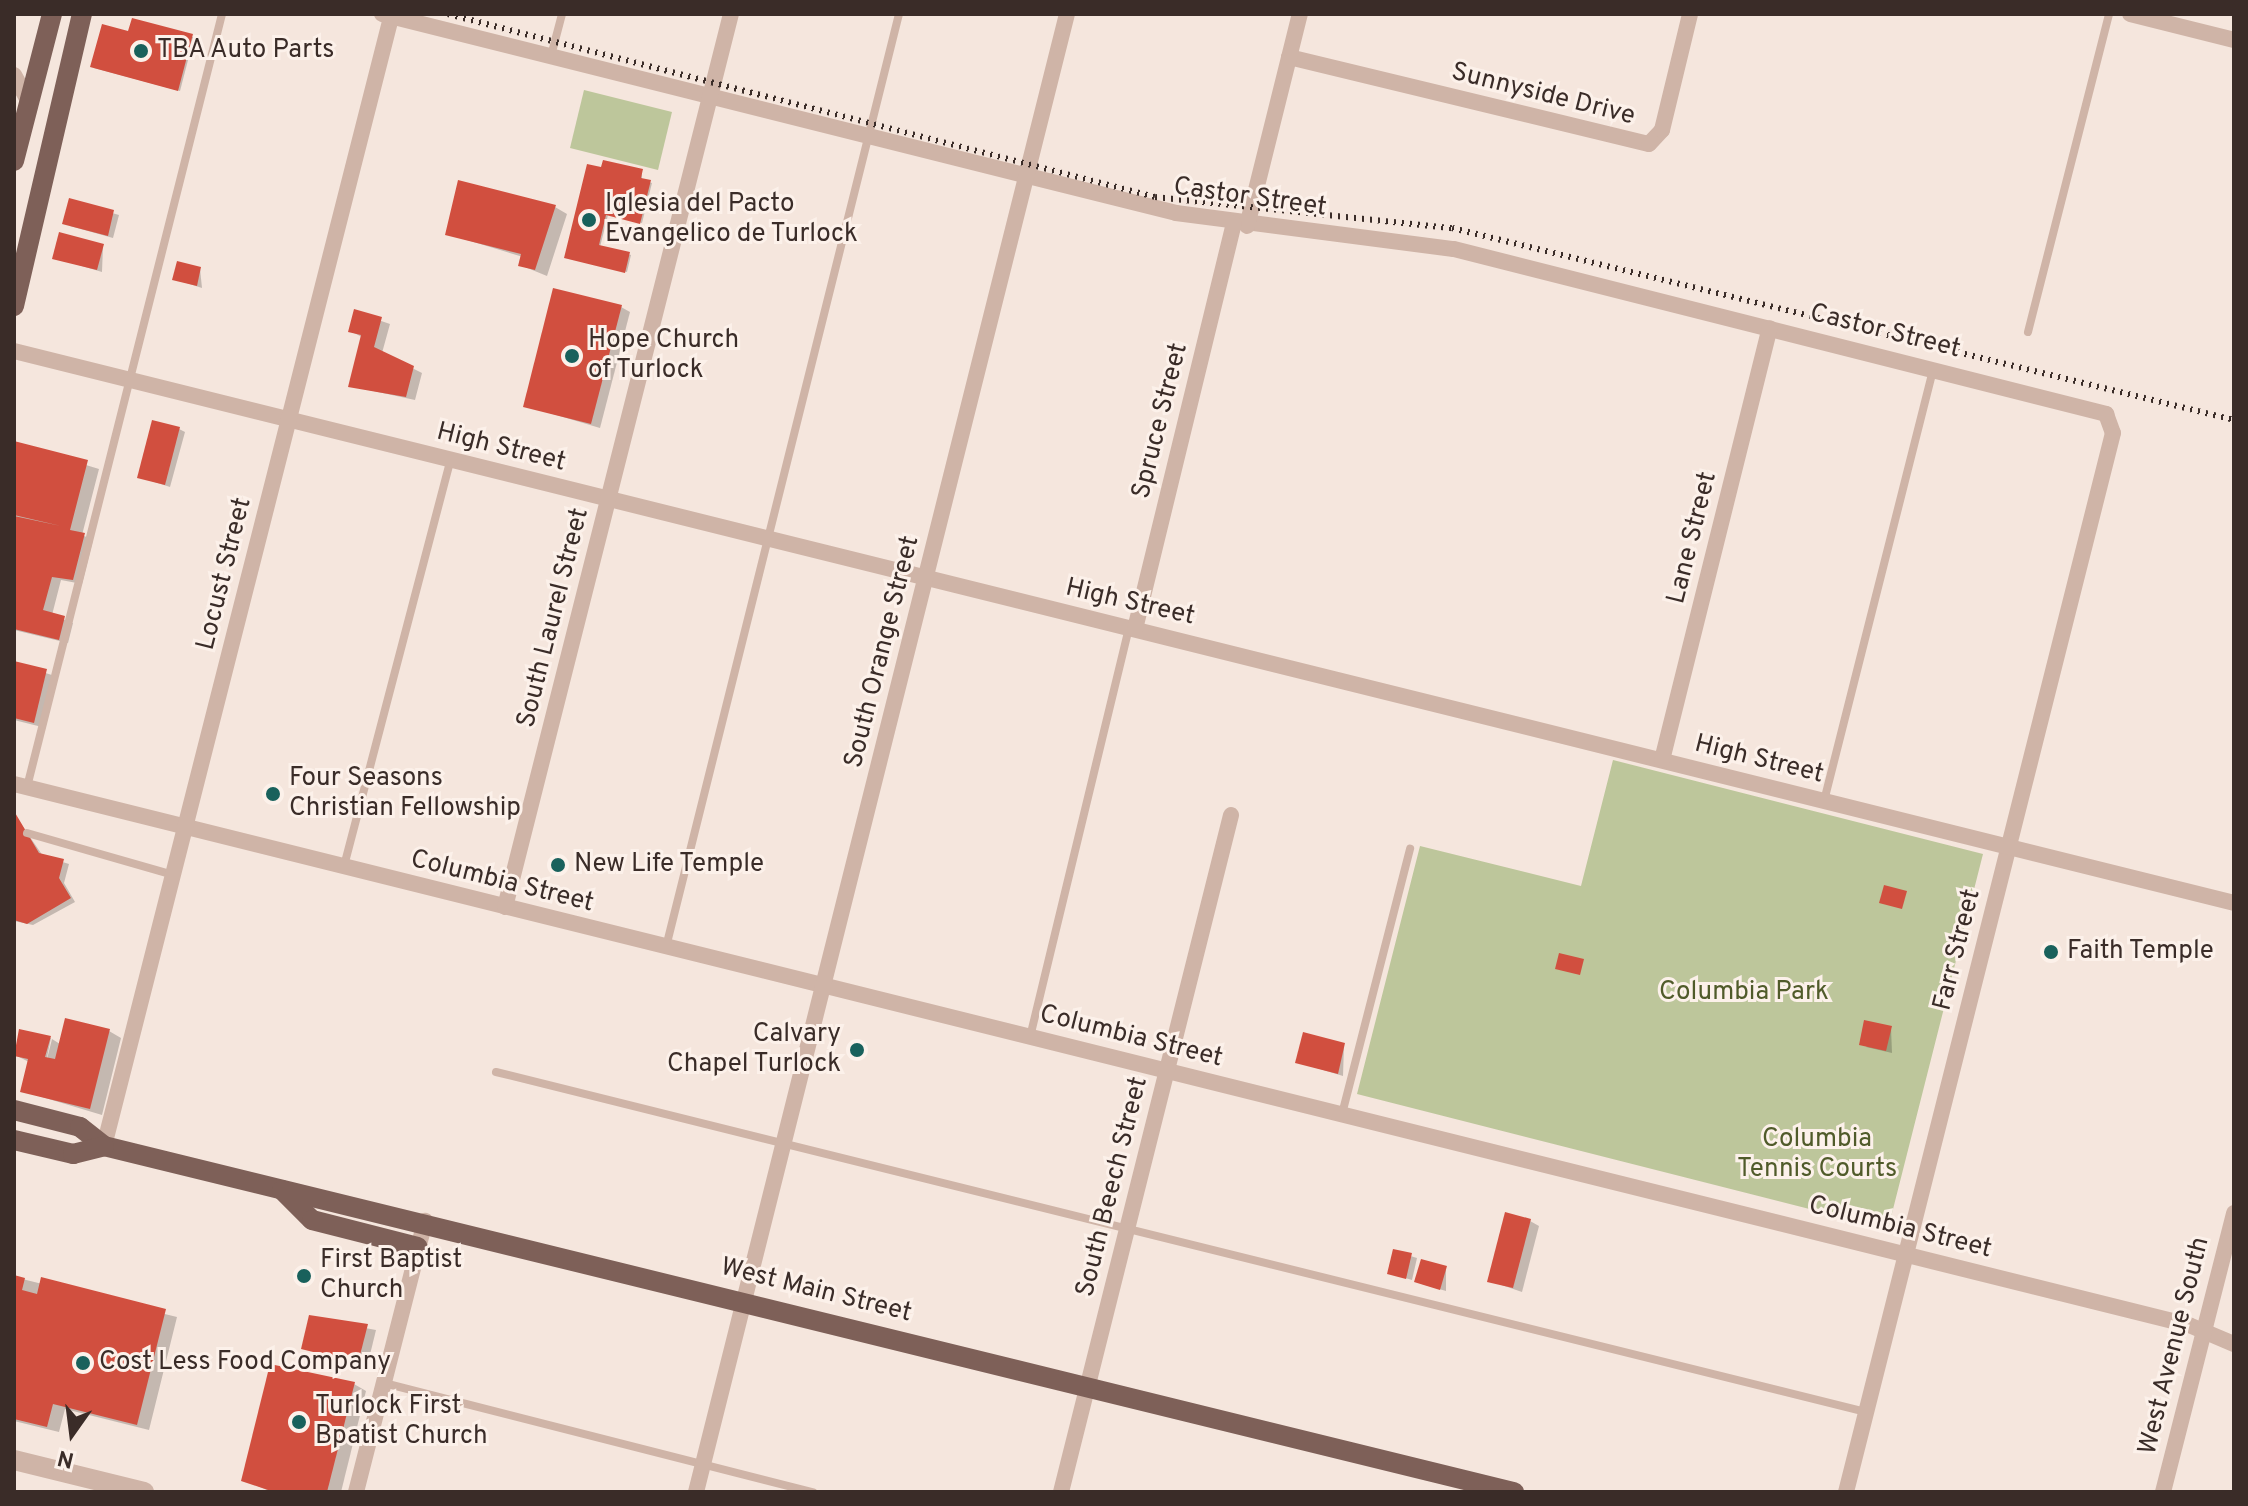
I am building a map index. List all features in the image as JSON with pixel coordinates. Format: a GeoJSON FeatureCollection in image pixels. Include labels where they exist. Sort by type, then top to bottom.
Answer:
{"type":"FeatureCollection","features":[{"type":"Feature","properties":{"kind":"main road"},"geometry":{"type":"LineString","coordinates":[[14,161],[52,14]]}},
{"type":"Feature","properties":{"kind":"main road"},"geometry":{"type":"LineString","coordinates":[[14,306],[82,14]]}},
{"type":"Feature","properties":{"kind":"main road","name":"West Main Street"},"geometry":{"type":"LineString","coordinates":[[14,1110],[80,1127],[104,1146],[425,1221],[1088,1386],[1458,1485],[1514,1492]]}},
{"type":"Feature","properties":{"kind":"main road","name":"West Main Street"},"geometry":{"type":"LineString","coordinates":[[14,1140],[73,1154],[104,1146]]}},
{"type":"Feature","properties":{"kind":"main road"},"geometry":{"type":"LineString","coordinates":[[282,1190],[312,1220],[418,1247]]}},
{"type":"Feature","properties":{"kind":"street","name":"South Laurel Street"},"geometry":{"type":"LineString","coordinates":[[505,907],[731,14]]}},
{"type":"Feature","properties":{"kind":"street","name":"South Orange Street"},"geometry":{"type":"LineString","coordinates":[[696,1492],[1067,14]]}},
{"type":"Feature","properties":{"kind":"street","name":"Spruce Street"},"geometry":{"type":"LineString","coordinates":[[1132,628],[1300,14]]}},
{"type":"Feature","properties":{"kind":"street","name":"Sunnyside Drive"},"geometry":{"type":"LineString","coordinates":[[1289,57],[1649,144],[1662,130],[1690,14]]}},
{"type":"Feature","properties":{"kind":"street"},"geometry":{"type":"LineString","coordinates":[[2130,14],[2234,40]]}},
{"type":"Feature","properties":{"kind":"street","name":"Castor Street"},"geometry":{"type":"LineString","coordinates":[[388,15],[1027,176],[1241,225],[1439,246],[1933,369],[2111,419]]}},
{"type":"Feature","properties":{"kind":"street","name":"Locust Street"},"geometry":{"type":"LineString","coordinates":[[104,1146],[289,420],[388,15]]}},
{"type":"Feature","properties":{"kind":"street"},"geometry":{"type":"LineString","coordinates":[[14,75],[29,102]]}},
{"type":"Feature","properties":{"kind":"street","name":"Lane Street"},"geometry":{"type":"LineString","coordinates":[[1662,760],[1770,328]]}},
{"type":"Feature","properties":{"kind":"street","name":"High Street"},"geometry":{"type":"LineString","coordinates":[[14,351],[2234,903]]}},
{"type":"Feature","properties":{"kind":"street","name":"Farr Street"},"geometry":{"type":"LineString","coordinates":[[1846,1492],[2008,847],[2111,419]]}},
{"type":"Feature","properties":{"kind":"street","name":"Columbia Street"},"geometry":{"type":"LineString","coordinates":[[20,785],[1905,1255],[2204,1332],[2234,1344]]}},
{"type":"Feature","properties":{"kind":"street","name":"South Beech Street"},"geometry":{"type":"LineString","coordinates":[[1061,1492],[1231,815]]}},
{"type":"Feature","properties":{"kind":"street","name":"West Avenue South"},"geometry":{"type":"LineString","coordinates":[[2163,1492],[2234,1213]]}},
{"type":"Feature","properties":{"kind":"street"},"geometry":{"type":"LineString","coordinates":[[356,1492],[425,1221]]}},
{"type":"Feature","properties":{"kind":"street"},"geometry":{"type":"LineString","coordinates":[[14,1460],[144,1492]]}},
{"type":"Feature","properties":{"kind":"lane"},"geometry":{"type":"LineString","coordinates":[[20,785],[130,380],[222,14]]}},
{"type":"Feature","properties":{"kind":"lane"},"geometry":{"type":"LineString","coordinates":[[551,56],[562,14]]}},
{"type":"Feature","properties":{"kind":"lane"},"geometry":{"type":"LineString","coordinates":[[666,948],[899,14]]}},
{"type":"Feature","properties":{"kind":"lane"},"geometry":{"type":"LineString","coordinates":[[2028,332],[2109,14]]}},
{"type":"Feature","properties":{"kind":"lane"},"geometry":{"type":"LineString","coordinates":[[1824,801],[1933,369]]}},
{"type":"Feature","properties":{"kind":"lane"},"geometry":{"type":"LineString","coordinates":[[344,867],[450,461]]}},
{"type":"Feature","properties":{"kind":"lane"},"geometry":{"type":"LineString","coordinates":[[1030,1037],[1132,628]]}},
{"type":"Feature","properties":{"kind":"lane"},"geometry":{"type":"LineString","coordinates":[[27,833],[173,875]]}},
{"type":"Feature","properties":{"kind":"lane"},"geometry":{"type":"LineString","coordinates":[[1342,1114],[1410,849]]}},
{"type":"Feature","properties":{"kind":"lane"},"geometry":{"type":"LineString","coordinates":[[496,1072],[1866,1412]]}},
{"type":"Feature","properties":{"kind":"lane"},"geometry":{"type":"LineString","coordinates":[[384,1383],[813,1492]]}},
{"type":"Feature","properties":{"kind":"green space"},"geometry":{"type":"Polygon","coordinates":[[[584,90],[672,112],[658,170],[570,148],[584,90]]]}},
{"type":"Feature","properties":{"kind":"green space","name":"Columbia Park"},"geometry":{"type":"Polygon","coordinates":[[[1613,760],[1983,854],[1888,1229],[1357,1094],[1420,846],[1581,886],[1613,760]]]}},
{"type":"Feature","properties":{"kind":"building","name":"TBA Auto Parts"},"geometry":{"type":"Polygon","coordinates":[[[132,18],[193,34],[178,91],[90,67],[102,24],[128,31],[132,18]]]}},
{"type":"Feature","properties":{"kind":"building","name":"Iglesia del Pacto Evangelico de Turlock"},"geometry":{"type":"Polygon","coordinates":[[[603,160],[643,169],[641,178],[651,180],[640,224],[606,215],[599,245],[630,252],[625,273],[564,258],[587,164],[601,167],[603,160]]]}},
{"type":"Feature","properties":{"kind":"building"},"geometry":{"type":"Polygon","coordinates":[[[458,180],[556,205],[535,270],[518,266],[521,254],[445,235],[458,180]]]}},
{"type":"Feature","properties":{"kind":"building"},"geometry":{"type":"Polygon","coordinates":[[[69,198],[114,210],[108,236],[62,224],[69,198]]]}},
{"type":"Feature","properties":{"kind":"building"},"geometry":{"type":"Polygon","coordinates":[[[59,232],[104,244],[97,270],[52,259],[59,232]]]}},
{"type":"Feature","properties":{"kind":"building"},"geometry":{"type":"Polygon","coordinates":[[[177,261],[201,267],[197,286],[172,280],[177,261]]]}},
{"type":"Feature","properties":{"kind":"building","name":"Hope Church of Turlock"},"geometry":{"type":"Polygon","coordinates":[[[553,288],[622,305],[591,424],[523,407],[553,288]]]}},
{"type":"Feature","properties":{"kind":"building"},"geometry":{"type":"Polygon","coordinates":[[[354,309],[382,317],[374,347],[414,366],[406,397],[348,387],[361,335],[348,332],[354,309]]]}},
{"type":"Feature","properties":{"kind":"building"},"geometry":{"type":"Polygon","coordinates":[[[152,420],[180,427],[165,485],[137,478],[152,420]]]}},
{"type":"Feature","properties":{"kind":"building"},"geometry":{"type":"Polygon","coordinates":[[[14,441],[88,460],[70,530],[85,533],[73,580],[52,577],[43,610],[65,616],[59,640],[14,629],[14,516],[61,526],[14,515],[14,441]]]}},
{"type":"Feature","properties":{"kind":"building"},"geometry":{"type":"Polygon","coordinates":[[[14,661],[47,669],[34,723],[14,718],[14,661]]]}},
{"type":"Feature","properties":{"kind":"building"},"geometry":{"type":"Polygon","coordinates":[[[14,811],[39,853],[64,859],[59,878],[71,898],[27,924],[14,920],[14,811]]]}},
{"type":"Feature","properties":{"kind":"building"},"geometry":{"type":"Polygon","coordinates":[[[1884,885],[1907,891],[1902,909],[1879,903],[1884,885]]]}},
{"type":"Feature","properties":{"kind":"building"},"geometry":{"type":"Polygon","coordinates":[[[1559,953],[1584,959],[1580,975],[1555,969],[1559,953]]]}},
{"type":"Feature","properties":{"kind":"building"},"geometry":{"type":"Polygon","coordinates":[[[65,1018],[110,1029],[90,1109],[20,1092],[28,1059],[14,1056],[19,1029],[51,1036],[45,1057],[55,1059],[65,1018]]]}},
{"type":"Feature","properties":{"kind":"building"},"geometry":{"type":"Polygon","coordinates":[[[1864,1020],[1892,1026],[1886,1051],[1859,1045],[1864,1020]]]}},
{"type":"Feature","properties":{"kind":"building"},"geometry":{"type":"Polygon","coordinates":[[[1303,1032],[1345,1043],[1338,1074],[1295,1063],[1303,1032]]]}},
{"type":"Feature","properties":{"kind":"building"},"geometry":{"type":"Polygon","coordinates":[[[1505,1212],[1531,1219],[1513,1288],[1487,1282],[1505,1212]]]}},
{"type":"Feature","properties":{"kind":"building"},"geometry":{"type":"Polygon","coordinates":[[[1393,1249],[1412,1253],[1406,1279],[1387,1274],[1393,1249]]]}},
{"type":"Feature","properties":{"kind":"building"},"geometry":{"type":"Polygon","coordinates":[[[1421,1259],[1447,1266],[1440,1290],[1414,1282],[1421,1259]]]}},
{"type":"Feature","properties":{"kind":"building","name":"Cost Less Food Company"},"geometry":{"type":"Polygon","coordinates":[[[14,1275],[25,1278],[22,1290],[37,1294],[41,1277],[166,1309],[137,1425],[53,1404],[47,1427],[14,1419],[14,1275]]]}},
{"type":"Feature","properties":{"kind":"building"},"geometry":{"type":"Polygon","coordinates":[[[309,1315],[368,1324],[358,1363],[301,1349],[309,1315]]]}},
{"type":"Feature","properties":{"kind":"building","name":"Turlock First Bpatist Church"},"geometry":{"type":"Polygon","coordinates":[[[270,1364],[355,1382],[327,1492],[274,1492],[241,1481],[270,1364]]]}},
{"type":"Feature","properties":{"kind":"railway"},"geometry":{"type":"LineString","coordinates":[[448,14],[1155,197],[1452,228],[2234,420]]}},
{"type":"Feature","properties":{"kind":"place","name":"TBA Auto Parts"},"geometry":{"type":"Point","coordinates":[141,51]}},
{"type":"Feature","properties":{"kind":"place","name":"Iglesia del Pacto Evangelico de Turlock"},"geometry":{"type":"Point","coordinates":[589,220]}},
{"type":"Feature","properties":{"kind":"place","name":"Hope Church of Turlock"},"geometry":{"type":"Point","coordinates":[572,356]}},
{"type":"Feature","properties":{"kind":"place","name":"Four Seasons Christian Fellowship"},"geometry":{"type":"Point","coordinates":[273,794]}},
{"type":"Feature","properties":{"kind":"place","name":"New Life Temple"},"geometry":{"type":"Point","coordinates":[558,865]}},
{"type":"Feature","properties":{"kind":"place","name":"Faith Temple"},"geometry":{"type":"Point","coordinates":[2051,952]}},
{"type":"Feature","properties":{"kind":"place","name":"Calvary Chapel Turlock"},"geometry":{"type":"Point","coordinates":[857,1050]}},
{"type":"Feature","properties":{"kind":"place","name":"First Baptist Church"},"geometry":{"type":"Point","coordinates":[304,1276]}},
{"type":"Feature","properties":{"kind":"place","name":"Cost Less Food Company"},"geometry":{"type":"Point","coordinates":[83,1363]}},
{"type":"Feature","properties":{"kind":"place","name":"Turlock First Bpatist Church"},"geometry":{"type":"Point","coordinates":[299,1422]}},
{"type":"Feature","properties":{"kind":"park label","name":"Columbia Tennis Courts"},"geometry":{"type":"Point","coordinates":[1817,1155]}}]}
